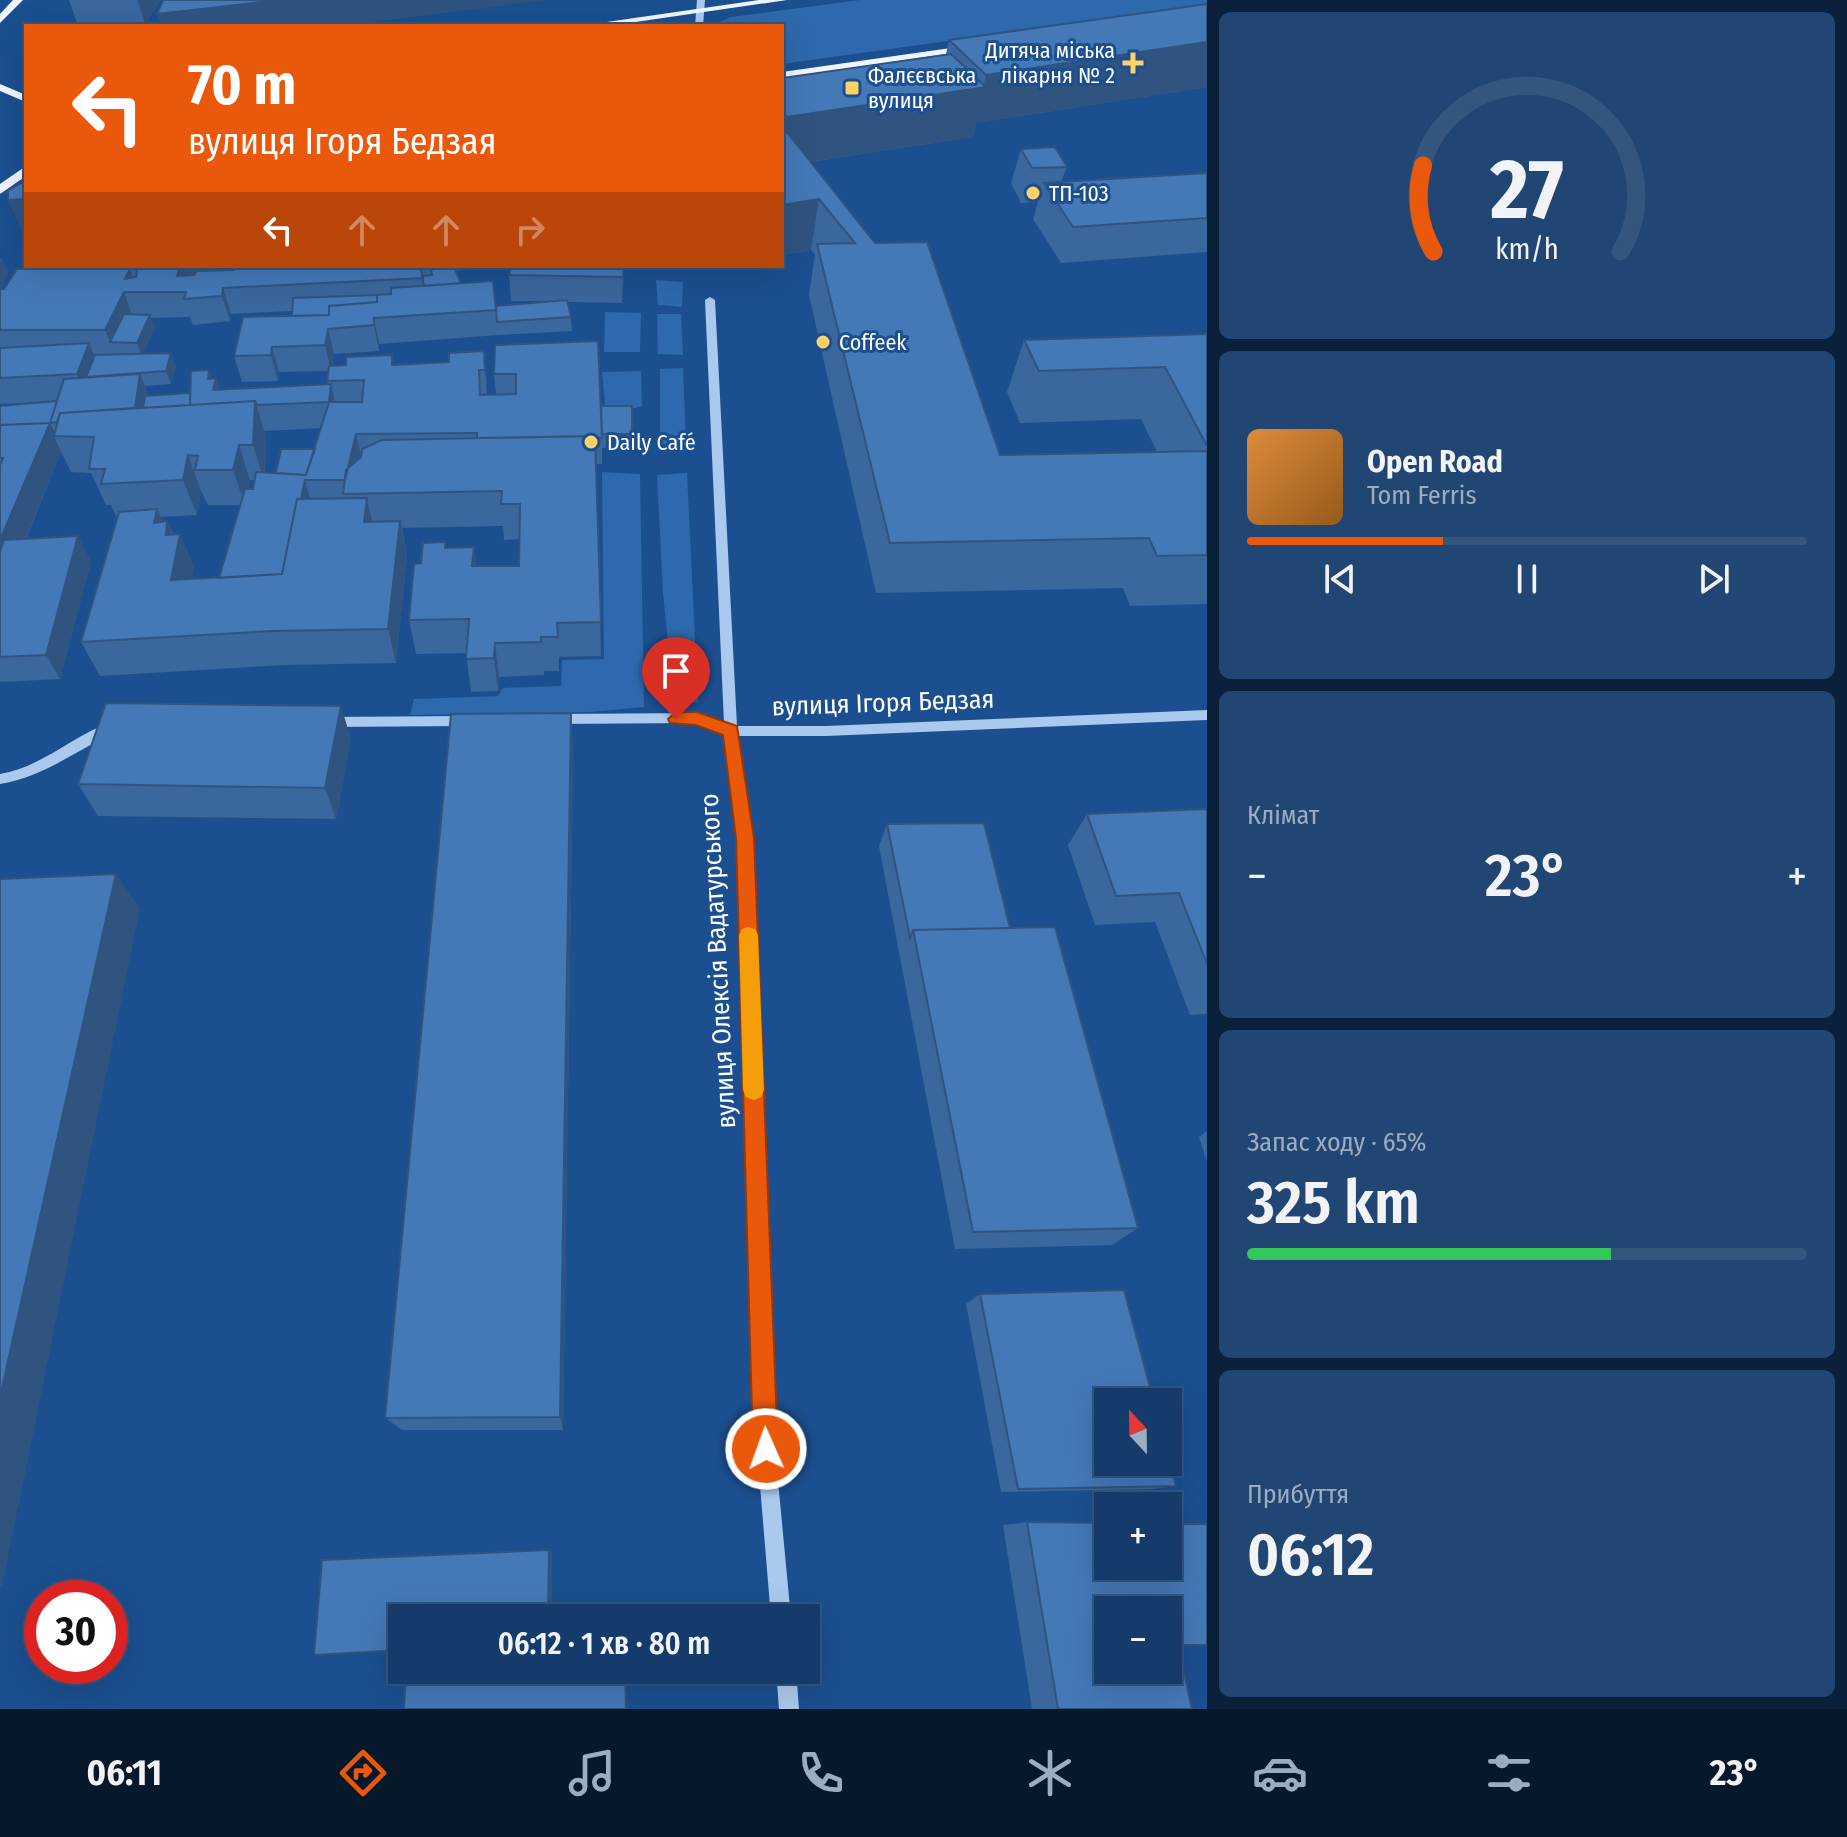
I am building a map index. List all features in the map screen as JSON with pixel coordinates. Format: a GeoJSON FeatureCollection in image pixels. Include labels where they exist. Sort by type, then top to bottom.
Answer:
{"type":"FeatureCollection","features":[{"type":"Feature","properties":{"kind":"main road"},"geometry":{"type":"LineString","coordinates":[[0,28],[2,18],[18,0]]}},
{"type":"Feature","properties":{"kind":"main road"},"geometry":{"type":"LineString","coordinates":[[596,24],[700,6],[782,0]]}},
{"type":"Feature","properties":{"kind":"main road"},"geometry":{"type":"LineString","coordinates":[[784,75],[978,47]]}},
{"type":"Feature","properties":{"kind":"main road"},"geometry":{"type":"LineString","coordinates":[[3,86],[24,90]]}},
{"type":"Feature","properties":{"kind":"main road"},"geometry":{"type":"LineString","coordinates":[[3,86],[24,98]]}},
{"type":"Feature","properties":{"kind":"main road"},"geometry":{"type":"LineString","coordinates":[[0,190],[24,172]]}},
{"type":"Feature","properties":{"kind":"main road"},"geometry":{"type":"LineString","coordinates":[[0,197],[24,189]]}},
{"type":"Feature","properties":{"kind":"street","name":"вулиця Олексія Вадатурського"},"geometry":{"type":"LineString","coordinates":[[710,300],[731,731],[745,838],[766,1449],[780,1604]]}},
{"type":"Feature","properties":{"kind":"street","name":"вулиця Ігоря Бедзая"},"geometry":{"type":"LineString","coordinates":[[544,720],[697,718],[731,731],[826,731],[1207,715]]}},
{"type":"Feature","properties":{"kind":"street"},"geometry":{"type":"LineString","coordinates":[[313,722],[482,720]]}},
{"type":"Feature","properties":{"kind":"street"},"geometry":{"type":"LineString","coordinates":[[0,779],[49,762],[72,746],[121,722]]}},
{"type":"Feature","properties":{"kind":"street"},"geometry":{"type":"LineString","coordinates":[[787,1684],[789,1709]]}},
{"type":"Feature","properties":{"kind":"shaded area"},"geometry":{"type":"Polygon","coordinates":[[[860,0],[1207,0],[1207,5],[784,64],[784,24],[720,24],[731,17],[860,0]]]}},
{"type":"Feature","properties":{"kind":"shaded area"},"geometry":{"type":"Polygon","coordinates":[[[656,280],[683,282],[682,307],[658,305],[656,280]]]}},
{"type":"Feature","properties":{"kind":"shaded area"},"geometry":{"type":"Polygon","coordinates":[[[605,312],[641,313],[640,352],[604,352],[605,312]]]}},
{"type":"Feature","properties":{"kind":"shaded area"},"geometry":{"type":"Polygon","coordinates":[[[657,314],[681,314],[683,355],[658,354],[657,314]]]}},
{"type":"Feature","properties":{"kind":"shaded area"},"geometry":{"type":"Polygon","coordinates":[[[683,368],[686,444],[660,444],[660,369],[683,368]]]}},
{"type":"Feature","properties":{"kind":"shaded area"},"geometry":{"type":"Polygon","coordinates":[[[641,371],[642,406],[606,416],[602,372],[641,371]]]}},
{"type":"Feature","properties":{"kind":"shaded area"},"geometry":{"type":"Polygon","coordinates":[[[602,472],[640,474],[644,707],[590,712],[410,715],[414,699],[498,696],[503,688],[561,686],[562,660],[604,659],[602,472]]]}},
{"type":"Feature","properties":{"kind":"shaded area"},"geometry":{"type":"Polygon","coordinates":[[[687,473],[698,702],[674,704],[663,593],[657,475],[687,473]]]}},
{"type":"Feature","properties":{"kind":"building"},"geometry":{"type":"Polygon","coordinates":[[[163,0],[279,0],[157,14],[163,0]]]}},
{"type":"Feature","properties":{"kind":"building"},"geometry":{"type":"Polygon","coordinates":[[[1207,4],[1207,42],[986,75],[949,40],[1207,4]]]}},
{"type":"Feature","properties":{"kind":"building"},"geometry":{"type":"Polygon","coordinates":[[[951,54],[986,87],[787,117],[784,114],[784,78],[951,54]]]}},
{"type":"Feature","properties":{"kind":"building"},"geometry":{"type":"Polygon","coordinates":[[[784,131],[875,243],[927,242],[1000,455],[1207,451],[1207,555],[1157,556],[1149,538],[890,543],[817,244],[855,243],[819,199],[784,205],[784,131]]]}},
{"type":"Feature","properties":{"kind":"building"},"geometry":{"type":"Polygon","coordinates":[[[1055,147],[1067,167],[1032,168],[1021,149],[1055,147]]]}},
{"type":"Feature","properties":{"kind":"building"},"geometry":{"type":"Polygon","coordinates":[[[1207,173],[1207,218],[1073,227],[1044,183],[1207,173]]]}},
{"type":"Feature","properties":{"kind":"building"},"geometry":{"type":"Polygon","coordinates":[[[24,182],[24,213],[23,199],[8,200],[8,190],[24,182]]]}},
{"type":"Feature","properties":{"kind":"building"},"geometry":{"type":"Polygon","coordinates":[[[138,268],[179,268],[177,276],[234,268],[420,268],[423,278],[223,288],[222,296],[184,299],[186,292],[124,292],[105,330],[0,330],[0,289],[4,289],[17,269],[130,269],[125,279],[136,277],[138,268]]]}},
{"type":"Feature","properties":{"kind":"building"},"geometry":{"type":"Polygon","coordinates":[[[454,268],[461,283],[424,286],[422,276],[432,275],[431,269],[454,268]]]}},
{"type":"Feature","properties":{"kind":"building"},"geometry":{"type":"Polygon","coordinates":[[[511,268],[624,268],[623,277],[509,275],[511,268]]]}},
{"type":"Feature","properties":{"kind":"building"},"geometry":{"type":"Polygon","coordinates":[[[493,281],[496,310],[374,318],[374,325],[328,329],[325,345],[272,347],[271,355],[234,356],[243,317],[329,315],[329,306],[377,302],[377,295],[391,294],[391,288],[493,281]]]}},
{"type":"Feature","properties":{"kind":"building"},"geometry":{"type":"Polygon","coordinates":[[[377,295],[377,302],[329,306],[329,315],[292,316],[293,298],[377,295]]]}},
{"type":"Feature","properties":{"kind":"building"},"geometry":{"type":"Polygon","coordinates":[[[567,300],[571,317],[497,322],[496,306],[567,300]]]}},
{"type":"Feature","properties":{"kind":"building"},"geometry":{"type":"Polygon","coordinates":[[[124,314],[150,315],[137,343],[110,342],[124,314]]]}},
{"type":"Feature","properties":{"kind":"building"},"geometry":{"type":"Polygon","coordinates":[[[1207,334],[1207,446],[1165,367],[1039,371],[1024,340],[1207,334]]]}},
{"type":"Feature","properties":{"kind":"building"},"geometry":{"type":"Polygon","coordinates":[[[598,341],[602,438],[477,438],[477,433],[356,434],[345,480],[305,480],[301,499],[297,499],[282,574],[219,578],[245,489],[253,489],[256,472],[306,475],[329,402],[362,402],[364,380],[327,381],[329,366],[346,365],[346,357],[392,355],[392,365],[449,362],[449,353],[484,351],[485,370],[479,370],[480,395],[516,394],[516,374],[494,374],[495,345],[598,341]]]}},
{"type":"Feature","properties":{"kind":"building"},"geometry":{"type":"Polygon","coordinates":[[[89,343],[77,374],[0,378],[0,348],[89,343]]]}},
{"type":"Feature","properties":{"kind":"building"},"geometry":{"type":"Polygon","coordinates":[[[171,353],[166,371],[86,377],[95,355],[171,353]]]}},
{"type":"Feature","properties":{"kind":"building"},"geometry":{"type":"Polygon","coordinates":[[[209,370],[208,379],[216,378],[213,390],[331,384],[329,402],[257,405],[255,401],[190,405],[191,371],[209,370]]]}},
{"type":"Feature","properties":{"kind":"building"},"geometry":{"type":"Polygon","coordinates":[[[140,374],[135,408],[60,413],[57,422],[50,423],[64,379],[140,374]]]}},
{"type":"Feature","properties":{"kind":"building"},"geometry":{"type":"Polygon","coordinates":[[[190,393],[190,405],[143,408],[145,396],[190,393]]]}},
{"type":"Feature","properties":{"kind":"building"},"geometry":{"type":"Polygon","coordinates":[[[57,401],[50,423],[0,425],[0,406],[57,401]]]}},
{"type":"Feature","properties":{"kind":"building"},"geometry":{"type":"Polygon","coordinates":[[[255,401],[253,445],[239,445],[233,470],[195,470],[198,456],[188,455],[183,480],[101,484],[105,469],[89,469],[94,437],[54,436],[60,413],[255,401]]]}},
{"type":"Feature","properties":{"kind":"building"},"geometry":{"type":"Polygon","coordinates":[[[601,406],[632,406],[632,434],[602,434],[601,406]]]}},
{"type":"Feature","properties":{"kind":"building"},"geometry":{"type":"Polygon","coordinates":[[[50,423],[0,540],[0,465],[3,458],[0,458],[0,425],[50,423]]]}},
{"type":"Feature","properties":{"kind":"building"},"geometry":{"type":"Polygon","coordinates":[[[595,436],[601,622],[557,623],[558,637],[541,637],[541,642],[495,643],[494,658],[466,659],[469,619],[409,620],[414,564],[421,563],[423,543],[445,542],[445,548],[474,547],[472,566],[519,566],[520,504],[501,504],[502,491],[343,494],[346,470],[361,457],[362,449],[382,440],[595,436]]]}},
{"type":"Feature","properties":{"kind":"building"},"geometry":{"type":"Polygon","coordinates":[[[281,449],[315,449],[306,475],[276,473],[281,449]]]}},
{"type":"Feature","properties":{"kind":"building"},"geometry":{"type":"Polygon","coordinates":[[[367,498],[364,522],[400,521],[388,629],[272,631],[81,642],[119,512],[157,509],[154,523],[167,521],[166,535],[180,534],[171,580],[282,574],[297,499],[367,498]]]}},
{"type":"Feature","properties":{"kind":"building"},"geometry":{"type":"Polygon","coordinates":[[[78,536],[46,655],[0,657],[0,551],[4,540],[78,536]]]}},
{"type":"Feature","properties":{"kind":"building"},"geometry":{"type":"Polygon","coordinates":[[[106,703],[341,706],[325,788],[78,784],[106,703]]]}},
{"type":"Feature","properties":{"kind":"building"},"geometry":{"type":"Polygon","coordinates":[[[571,713],[560,1417],[385,1418],[451,714],[571,713]]]}},
{"type":"Feature","properties":{"kind":"building"},"geometry":{"type":"Polygon","coordinates":[[[1207,809],[1207,964],[1179,893],[1116,896],[1087,814],[1207,809]]]}},
{"type":"Feature","properties":{"kind":"building"},"geometry":{"type":"Polygon","coordinates":[[[984,823],[1010,928],[913,930],[910,938],[887,824],[984,823]]]}},
{"type":"Feature","properties":{"kind":"building"},"geometry":{"type":"Polygon","coordinates":[[[116,874],[0,1397],[0,879],[116,874]]]}},
{"type":"Feature","properties":{"kind":"building"},"geometry":{"type":"Polygon","coordinates":[[[1055,927],[1138,1228],[973,1232],[913,930],[1055,927]]]}},
{"type":"Feature","properties":{"kind":"building"},"geometry":{"type":"Polygon","coordinates":[[[1124,1290],[1150,1388],[1094,1388],[1094,1476],[1173,1476],[1176,1486],[1018,1489],[980,1294],[1124,1290]]]}},
{"type":"Feature","properties":{"kind":"building"},"geometry":{"type":"Polygon","coordinates":[[[1027,1522],[1094,1523],[1094,1580],[1182,1580],[1182,1524],[1207,1524],[1207,1645],[1182,1645],[1182,1596],[1094,1596],[1094,1684],[1182,1684],[1182,1663],[1192,1709],[1058,1709],[1027,1522]]]}},
{"type":"Feature","properties":{"kind":"building"},"geometry":{"type":"Polygon","coordinates":[[[549,1550],[548,1604],[388,1604],[388,1651],[314,1655],[322,1560],[549,1550]]]}},
{"type":"Feature","properties":{"kind":"building"},"geometry":{"type":"Polygon","coordinates":[[[405,1684],[625,1684],[626,1709],[404,1709],[405,1684]]]}},
{"type":"Feature","properties":{"kind":"slow traffic"},"geometry":{"type":"LineString","coordinates":[[748,935],[754,1090]]}},
{"type":"Feature","properties":{"kind":"place","name":"Дитяча міська лікарня № 2"},"geometry":{"type":"Point","coordinates":[1133,63]}},
{"type":"Feature","properties":{"kind":"place","name":"Фалєєвська вулиця"},"geometry":{"type":"Point","coordinates":[852,88]}},
{"type":"Feature","properties":{"kind":"place","name":"ТП-103"},"geometry":{"type":"Point","coordinates":[1033,193]}},
{"type":"Feature","properties":{"kind":"place","name":"Coffeek"},"geometry":{"type":"Point","coordinates":[823,342]}},
{"type":"Feature","properties":{"kind":"place","name":"Daily Café"},"geometry":{"type":"Point","coordinates":[591,442]}},
{"type":"Feature","properties":{"kind":"route"},"geometry":{"type":"LineString","coordinates":[[676,719],[697,718],[731,731],[745,838],[766,1449]]}}]}
